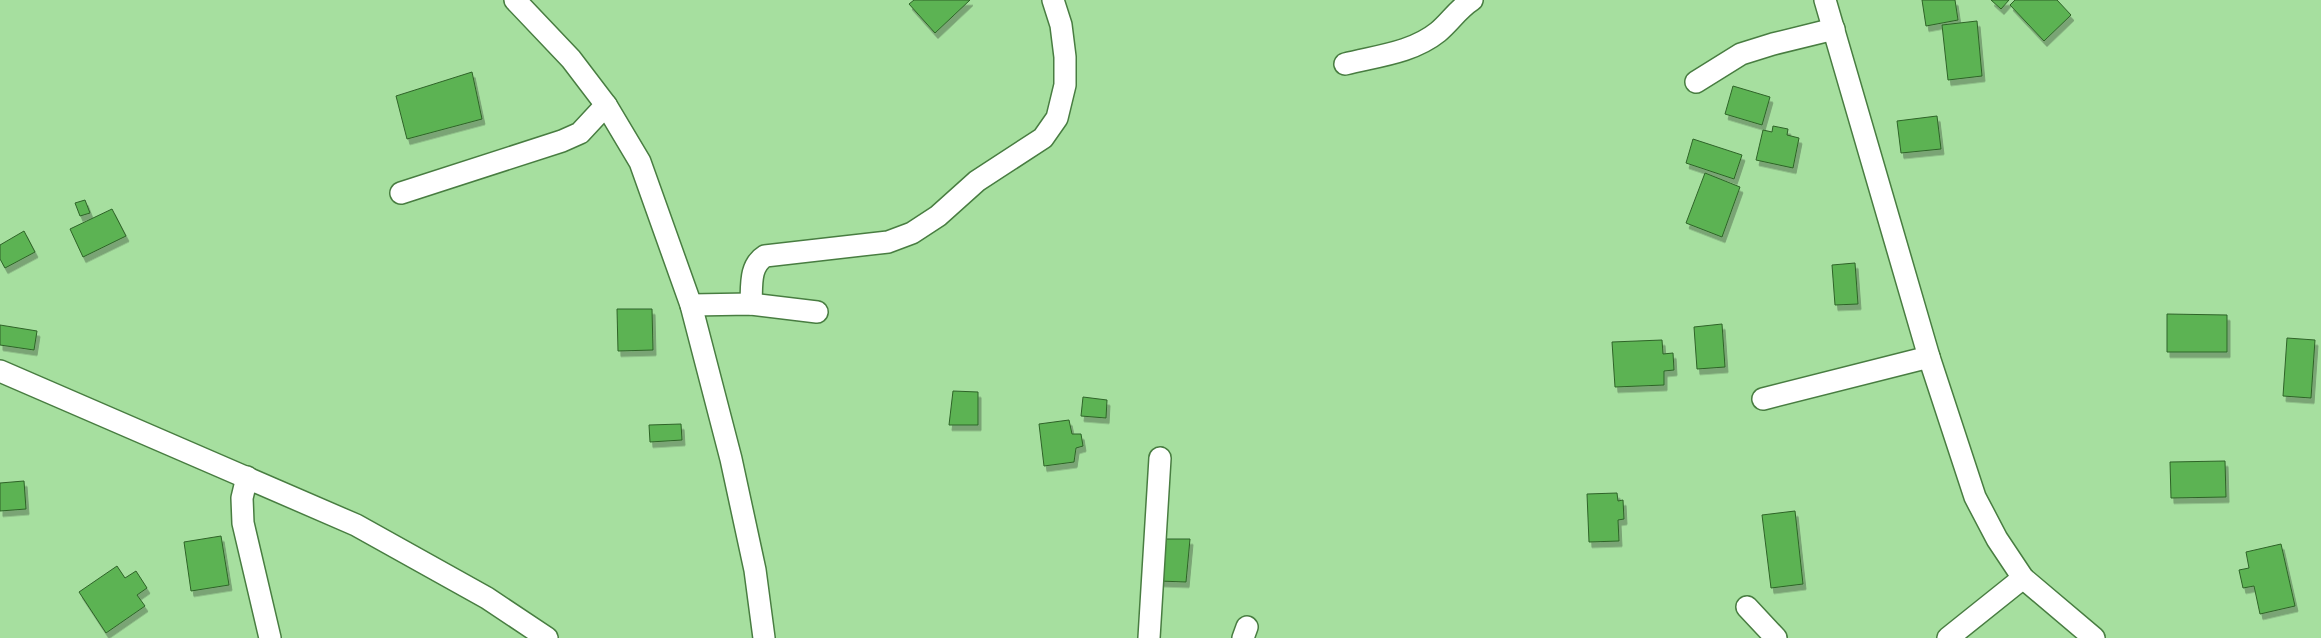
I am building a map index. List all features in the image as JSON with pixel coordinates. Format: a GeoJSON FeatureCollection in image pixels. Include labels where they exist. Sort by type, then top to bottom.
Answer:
{"type":"FeatureCollection","features":[{"type":"Feature","properties":{"kind":"street"},"geometry":{"type":"LineString","coordinates":[[515,0],[571,59],[606,105],[640,162],[691,304],[731,459],[756,570],[764,638]]}},
{"type":"Feature","properties":{"kind":"street"},"geometry":{"type":"LineString","coordinates":[[751,304],[754,268],[758,261],[765,256],[888,242],[912,233],[938,216],[977,181],[1043,138],[1057,118],[1064,85],[1064,49],[1061,25],[1053,0]]}},
{"type":"Feature","properties":{"kind":"street"},"geometry":{"type":"LineString","coordinates":[[1345,64],[1408,49],[1429,39],[1439,32],[1462,7],[1472,0]]}},
{"type":"Feature","properties":{"kind":"street"},"geometry":{"type":"LineString","coordinates":[[1825,0],[1929,357],[1975,497],[1997,540],[2023,578],[2094,638]]}},
{"type":"Feature","properties":{"kind":"street"},"geometry":{"type":"LineString","coordinates":[[1696,82],[1740,54],[1834,29]]}},
{"type":"Feature","properties":{"kind":"street"},"geometry":{"type":"LineString","coordinates":[[401,193],[562,141],[580,133],[606,105]]}},
{"type":"Feature","properties":{"kind":"street"},"geometry":{"type":"LineString","coordinates":[[691,304],[751,304],[817,312]]}},
{"type":"Feature","properties":{"kind":"street"},"geometry":{"type":"LineString","coordinates":[[1763,399],[1929,357]]}},
{"type":"Feature","properties":{"kind":"street"},"geometry":{"type":"LineString","coordinates":[[0,371],[356,525],[486,598],[547,638]]}},
{"type":"Feature","properties":{"kind":"street"},"geometry":{"type":"LineString","coordinates":[[1149,638],[1160,458]]}},
{"type":"Feature","properties":{"kind":"street"},"geometry":{"type":"LineString","coordinates":[[247,477],[242,498],[243,523],[270,638]]}},
{"type":"Feature","properties":{"kind":"street"},"geometry":{"type":"LineString","coordinates":[[1948,638],[2023,578]]}},
{"type":"Feature","properties":{"kind":"street"},"geometry":{"type":"LineString","coordinates":[[1746,607],[1776,638]]}},
{"type":"Feature","properties":{"kind":"building"},"geometry":{"type":"Polygon","coordinates":[[[914,0],[970,0],[935,33],[909,4],[914,0]]]}},
{"type":"Feature","properties":{"kind":"building"},"geometry":{"type":"Polygon","coordinates":[[[1922,0],[1955,0],[1958,20],[1926,26],[1922,0]]]}},
{"type":"Feature","properties":{"kind":"building"},"geometry":{"type":"Polygon","coordinates":[[[1991,0],[2009,0],[2001,9],[1991,0]]]}},
{"type":"Feature","properties":{"kind":"building"},"geometry":{"type":"Polygon","coordinates":[[[2015,0],[2057,0],[2071,15],[2044,41],[2010,5],[2015,0]]]}},
{"type":"Feature","properties":{"kind":"building"},"geometry":{"type":"Polygon","coordinates":[[[1977,21],[1982,76],[1948,80],[1942,25],[1977,21]]]}},
{"type":"Feature","properties":{"kind":"building"},"geometry":{"type":"Polygon","coordinates":[[[472,72],[482,119],[407,139],[396,96],[472,72]]]}},
{"type":"Feature","properties":{"kind":"building"},"geometry":{"type":"Polygon","coordinates":[[[1733,86],[1770,97],[1762,125],[1725,114],[1733,86]]]}},
{"type":"Feature","properties":{"kind":"building"},"geometry":{"type":"Polygon","coordinates":[[[1937,116],[1941,149],[1901,153],[1897,121],[1937,116]]]}},
{"type":"Feature","properties":{"kind":"building"},"geometry":{"type":"Polygon","coordinates":[[[1773,126],[1788,129],[1787,135],[1799,138],[1793,168],[1756,160],[1763,130],[1772,132],[1773,126]]]}},
{"type":"Feature","properties":{"kind":"building"},"geometry":{"type":"Polygon","coordinates":[[[1693,139],[1742,155],[1734,179],[1686,163],[1693,139]]]}},
{"type":"Feature","properties":{"kind":"building"},"geometry":{"type":"Polygon","coordinates":[[[1705,173],[1740,187],[1722,237],[1686,223],[1705,173]]]}},
{"type":"Feature","properties":{"kind":"building"},"geometry":{"type":"Polygon","coordinates":[[[85,200],[90,213],[80,216],[75,203],[85,200]]]}},
{"type":"Feature","properties":{"kind":"building"},"geometry":{"type":"Polygon","coordinates":[[[112,209],[126,236],[83,257],[70,229],[112,209]]]}},
{"type":"Feature","properties":{"kind":"building"},"geometry":{"type":"Polygon","coordinates":[[[24,231],[35,252],[5,268],[0,259],[0,245],[24,231]]]}},
{"type":"Feature","properties":{"kind":"building"},"geometry":{"type":"Polygon","coordinates":[[[1855,263],[1858,304],[1835,305],[1832,265],[1855,263]]]}},
{"type":"Feature","properties":{"kind":"building"},"geometry":{"type":"Polygon","coordinates":[[[617,309],[652,309],[653,350],[618,351],[617,309]]]}},
{"type":"Feature","properties":{"kind":"building"},"geometry":{"type":"Polygon","coordinates":[[[2167,314],[2227,315],[2227,352],[2167,352],[2167,314]]]}},
{"type":"Feature","properties":{"kind":"building"},"geometry":{"type":"Polygon","coordinates":[[[1722,324],[1725,367],[1697,369],[1694,327],[1722,324]]]}},
{"type":"Feature","properties":{"kind":"building"},"geometry":{"type":"Polygon","coordinates":[[[0,325],[37,331],[34,350],[0,345],[0,325]]]}},
{"type":"Feature","properties":{"kind":"building"},"geometry":{"type":"Polygon","coordinates":[[[2287,338],[2315,340],[2311,398],[2283,396],[2287,338]]]}},
{"type":"Feature","properties":{"kind":"building"},"geometry":{"type":"Polygon","coordinates":[[[1662,340],[1663,354],[1673,353],[1674,370],[1664,371],[1664,385],[1615,387],[1612,342],[1662,340]]]}},
{"type":"Feature","properties":{"kind":"building"},"geometry":{"type":"Polygon","coordinates":[[[953,391],[978,392],[978,425],[949,425],[953,391]]]}},
{"type":"Feature","properties":{"kind":"building"},"geometry":{"type":"Polygon","coordinates":[[[1083,397],[1107,400],[1106,418],[1081,416],[1083,397]]]}},
{"type":"Feature","properties":{"kind":"building"},"geometry":{"type":"Polygon","coordinates":[[[1069,420],[1072,434],[1081,434],[1083,446],[1076,448],[1074,462],[1044,466],[1039,424],[1069,420]]]}},
{"type":"Feature","properties":{"kind":"building"},"geometry":{"type":"Polygon","coordinates":[[[681,424],[682,440],[650,442],[649,425],[681,424]]]}},
{"type":"Feature","properties":{"kind":"building"},"geometry":{"type":"Polygon","coordinates":[[[2225,461],[2226,497],[2171,498],[2170,462],[2225,461]]]}},
{"type":"Feature","properties":{"kind":"building"},"geometry":{"type":"Polygon","coordinates":[[[24,481],[26,509],[0,511],[0,483],[24,481]]]}},
{"type":"Feature","properties":{"kind":"building"},"geometry":{"type":"Polygon","coordinates":[[[1617,493],[1618,501],[1623,500],[1624,519],[1618,520],[1619,541],[1589,542],[1587,494],[1617,493]]]}},
{"type":"Feature","properties":{"kind":"building"},"geometry":{"type":"Polygon","coordinates":[[[1795,511],[1803,584],[1771,588],[1762,515],[1795,511]]]}},
{"type":"Feature","properties":{"kind":"building"},"geometry":{"type":"Polygon","coordinates":[[[221,536],[229,585],[191,591],[184,542],[221,536]]]}},
{"type":"Feature","properties":{"kind":"building"},"geometry":{"type":"Polygon","coordinates":[[[1166,539],[1190,539],[1186,582],[1159,581],[1166,539]]]}},
{"type":"Feature","properties":{"kind":"building"},"geometry":{"type":"Polygon","coordinates":[[[2281,544],[2295,606],[2260,614],[2254,586],[2243,588],[2239,570],[2249,568],[2246,552],[2281,544]]]}},
{"type":"Feature","properties":{"kind":"building"},"geometry":{"type":"Polygon","coordinates":[[[117,566],[125,578],[136,571],[147,588],[137,595],[145,606],[106,633],[79,592],[117,566]]]}}]}
